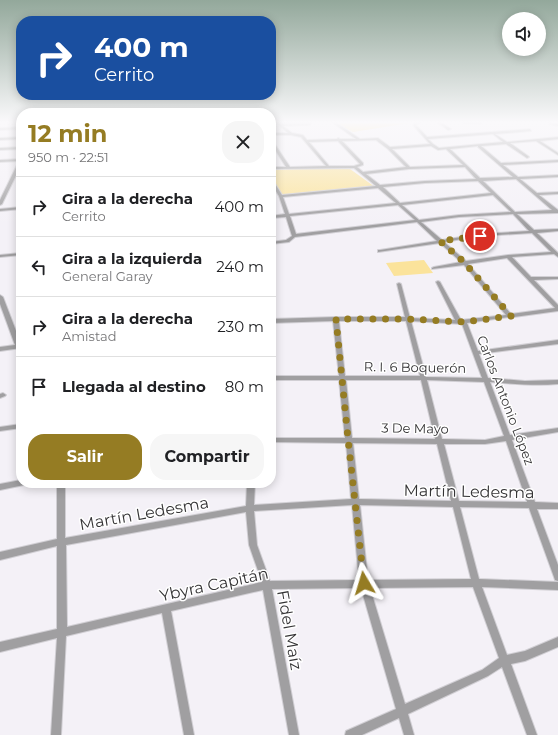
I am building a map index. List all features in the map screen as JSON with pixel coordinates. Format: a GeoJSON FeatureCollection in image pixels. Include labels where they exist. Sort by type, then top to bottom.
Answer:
{"type":"FeatureCollection","features":[{"type":"Feature","properties":{"kind":"street"},"geometry":{"type":"LineString","coordinates":[[282,157],[289,168]]}},
{"type":"Feature","properties":{"kind":"street"},"geometry":{"type":"LineString","coordinates":[[320,157],[328,167]]}},
{"type":"Feature","properties":{"kind":"street"},"geometry":{"type":"LineString","coordinates":[[276,168],[354,167],[362,164],[355,157]]}},
{"type":"Feature","properties":{"kind":"street"},"geometry":{"type":"LineString","coordinates":[[398,157],[409,168]]}},
{"type":"Feature","properties":{"kind":"street"},"geometry":{"type":"LineString","coordinates":[[457,157],[556,254]]}},
{"type":"Feature","properties":{"kind":"street"},"geometry":{"type":"LineString","coordinates":[[493,157],[557,212]]}},
{"type":"Feature","properties":{"kind":"street"},"geometry":{"type":"LineString","coordinates":[[0,161],[16,160]]}},
{"type":"Feature","properties":{"kind":"street"},"geometry":{"type":"LineString","coordinates":[[501,164],[558,161]]}},
{"type":"Feature","properties":{"kind":"street"},"geometry":{"type":"LineString","coordinates":[[363,173],[409,168],[466,166]]}},
{"type":"Feature","properties":{"kind":"street"},"geometry":{"type":"LineString","coordinates":[[354,167],[380,187],[464,262],[511,316]]}},
{"type":"Feature","properties":{"kind":"street"},"geometry":{"type":"LineString","coordinates":[[0,204],[16,176]]}},
{"type":"Feature","properties":{"kind":"street"},"geometry":{"type":"LineString","coordinates":[[281,196],[425,182],[558,176]]}},
{"type":"Feature","properties":{"kind":"street"},"geometry":{"type":"LineString","coordinates":[[276,188],[281,196],[294,236]]}},
{"type":"Feature","properties":{"kind":"street"},"geometry":{"type":"LineString","coordinates":[[535,194],[558,193]]}},
{"type":"Feature","properties":{"kind":"street"},"geometry":{"type":"LineString","coordinates":[[276,217],[494,194]]}},
{"type":"Feature","properties":{"kind":"street"},"geometry":{"type":"LineString","coordinates":[[0,210],[16,208]]}},
{"type":"Feature","properties":{"kind":"street"},"geometry":{"type":"LineString","coordinates":[[276,242],[287,241],[294,236],[459,216],[557,212]]}},
{"type":"Feature","properties":{"kind":"street"},"geometry":{"type":"LineString","coordinates":[[380,251],[496,234],[558,230]]}},
{"type":"Feature","properties":{"kind":"street"},"geometry":{"type":"LineString","coordinates":[[0,256],[16,254]]}},
{"type":"Feature","properties":{"kind":"street"},"geometry":{"type":"LineString","coordinates":[[434,268],[508,256],[556,254]]}},
{"type":"Feature","properties":{"kind":"street"},"geometry":{"type":"LineString","coordinates":[[508,256],[558,309]]}},
{"type":"Feature","properties":{"kind":"street"},"geometry":{"type":"LineString","coordinates":[[530,280],[558,278]]}},
{"type":"Feature","properties":{"kind":"street","name":"Carlos Antonio López"},"geometry":{"type":"LineString","coordinates":[[438,282],[461,322],[476,353],[558,577]]}},
{"type":"Feature","properties":{"kind":"street"},"geometry":{"type":"LineString","coordinates":[[400,284],[438,441],[476,583],[532,735]]}},
{"type":"Feature","properties":{"kind":"street"},"geometry":{"type":"LineString","coordinates":[[0,297],[2,309],[16,339]]}},
{"type":"Feature","properties":{"kind":"street"},"geometry":{"type":"LineString","coordinates":[[276,321],[408,319],[461,322],[558,309]]}},
{"type":"Feature","properties":{"kind":"street"},"geometry":{"type":"LineString","coordinates":[[336,319],[364,583],[409,735]]}},
{"type":"Feature","properties":{"kind":"street"},"geometry":{"type":"LineString","coordinates":[[476,353],[558,342]]}},
{"type":"Feature","properties":{"kind":"street"},"geometry":{"type":"LineString","coordinates":[[0,349],[16,346]]}},
{"type":"Feature","properties":{"kind":"street","name":"R. I. 6 Boquerón"},"geometry":{"type":"LineString","coordinates":[[276,378],[423,378],[532,383],[558,382]]}},
{"type":"Feature","properties":{"kind":"street"},"geometry":{"type":"LineString","coordinates":[[0,430],[16,427]]}},
{"type":"Feature","properties":{"kind":"street","name":"3 De Mayo"},"geometry":{"type":"LineString","coordinates":[[276,440],[348,439],[485,442],[558,430]]}},
{"type":"Feature","properties":{"kind":"street"},"geometry":{"type":"LineString","coordinates":[[0,487],[16,484]]}},
{"type":"Feature","properties":{"kind":"street"},"geometry":{"type":"LineString","coordinates":[[56,735],[62,633],[61,488]]}},
{"type":"Feature","properties":{"kind":"street","name":"Fidel Maíz"},"geometry":{"type":"LineString","coordinates":[[251,488],[250,508],[253,545],[267,586],[294,735]]}},
{"type":"Feature","properties":{"kind":"street","name":"Martín Ledesma"},"geometry":{"type":"LineString","coordinates":[[0,556],[61,542],[250,508],[355,502],[558,506]]}},
{"type":"Feature","properties":{"kind":"street","name":"Ybyra Capitán"},"geometry":{"type":"LineString","coordinates":[[0,646],[267,586],[364,583],[476,583],[558,586]]}},
{"type":"Feature","properties":{"kind":"street"},"geometry":{"type":"LineString","coordinates":[[166,609],[189,735]]}},
{"type":"Feature","properties":{"kind":"street"},"geometry":{"type":"LineString","coordinates":[[350,735],[402,710],[485,674],[505,660],[525,656],[547,648],[558,642]]}},
{"type":"Feature","properties":{"kind":"shaded area"},"geometry":{"type":"Polygon","coordinates":[[[276,169],[350,169],[375,187],[282,196],[276,186],[276,169]]]}},
{"type":"Feature","properties":{"kind":"shaded area"},"geometry":{"type":"Polygon","coordinates":[[[424,260],[433,273],[394,276],[386,263],[424,260]]]}},
{"type":"Feature","properties":{"kind":"route"},"geometry":{"type":"LineString","coordinates":[[364,583],[336,319],[408,319],[464,322],[511,316],[464,262],[440,241],[480,236]]}}]}
